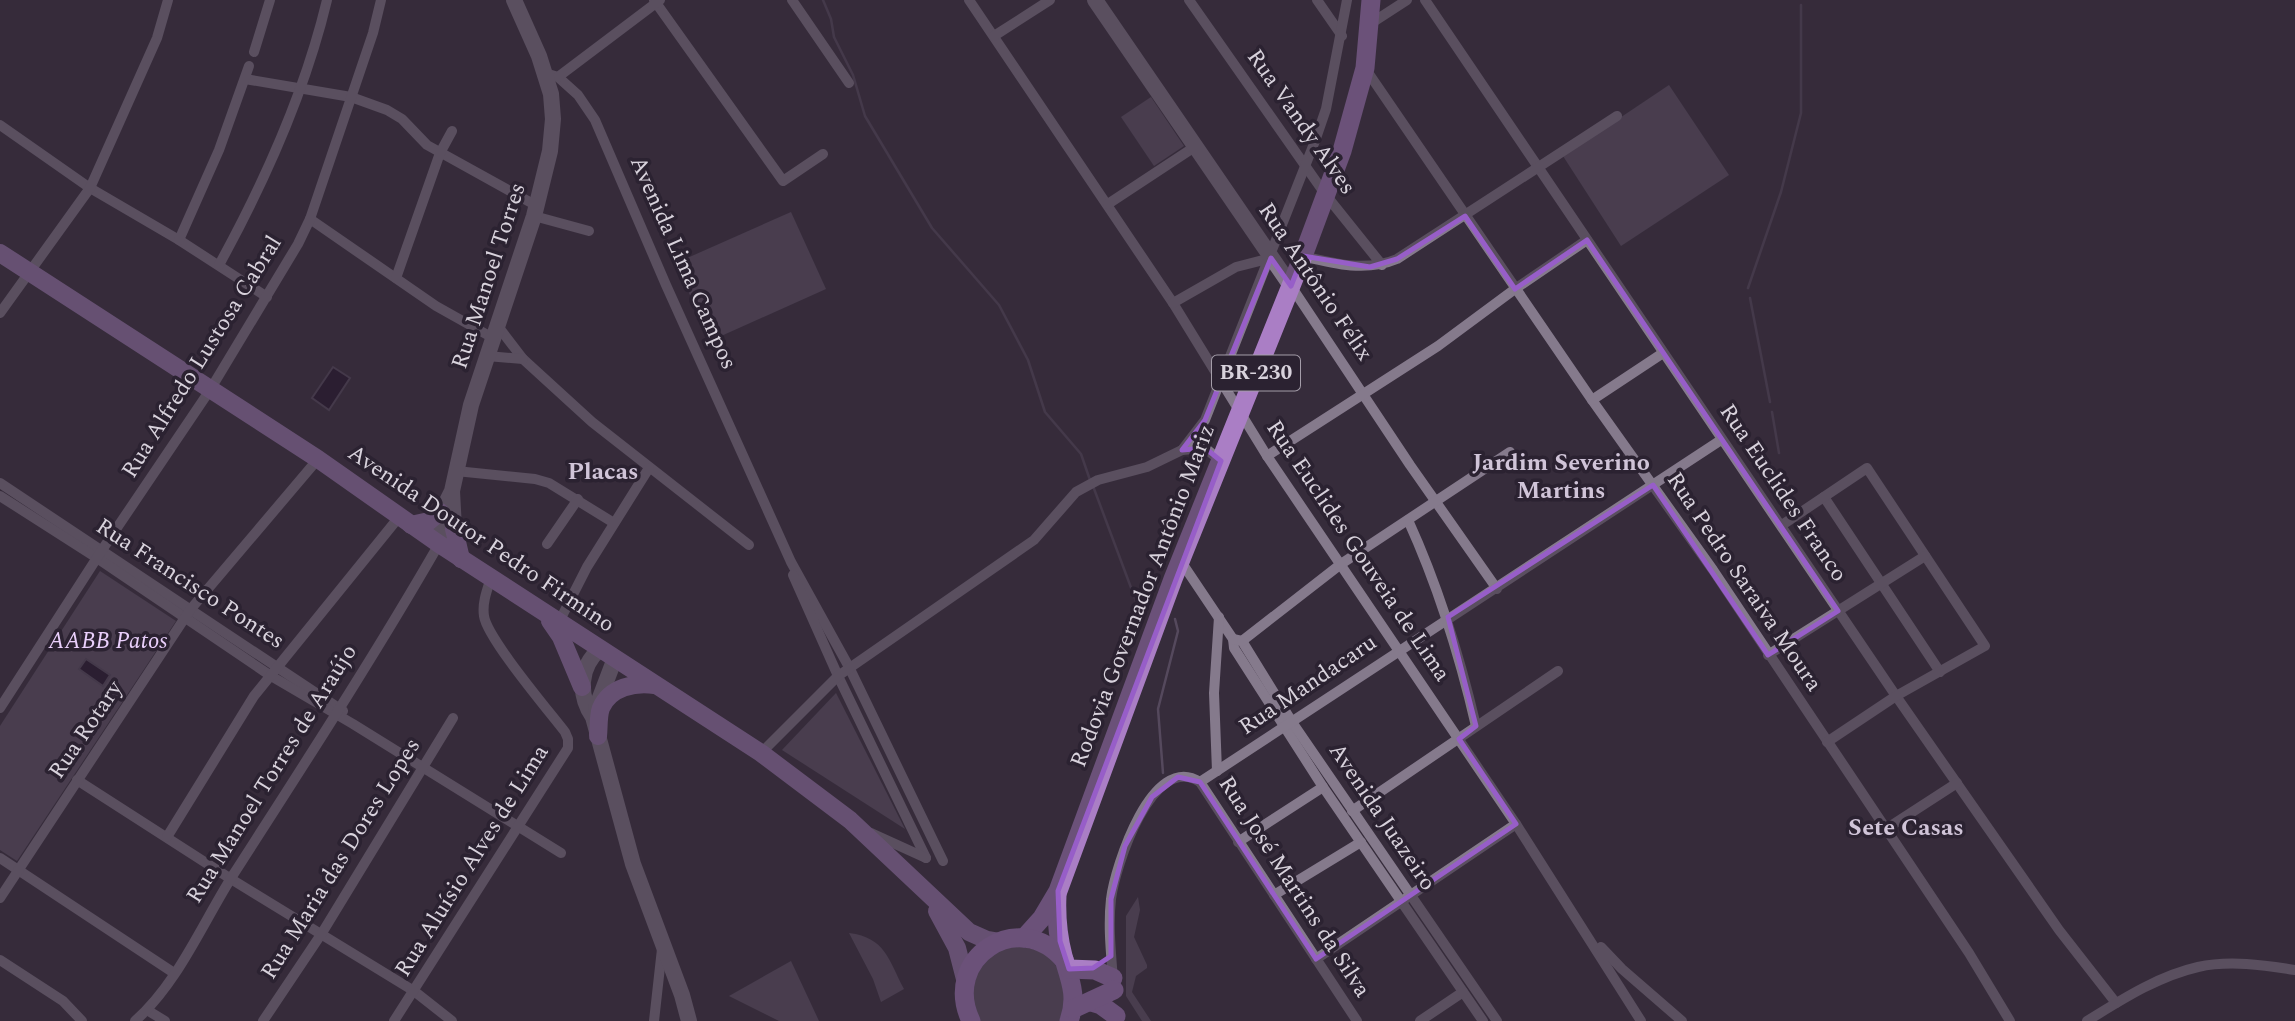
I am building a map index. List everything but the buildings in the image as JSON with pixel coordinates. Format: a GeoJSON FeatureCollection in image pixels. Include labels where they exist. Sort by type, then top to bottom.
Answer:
{"type":"FeatureCollection","features":[{"type":"Feature","properties":{"kind":"highway","name":"Rodovia Governador Antônio Mariz"},"geometry":{"type":"LineString","coordinates":[[1024,938],[1042,918],[1058,891],[1107,753],[1181,560],[1303,256],[1342,151],[1364,68],[1371,0]]}},
{"type":"Feature","properties":{"kind":"highway","name":"Rodovia Governador Antônio Mariz"},"geometry":{"type":"LineString","coordinates":[[1058,891],[1058,927],[1073,966],[1074,995],[1078,1011]]}},
{"type":"Feature","properties":{"kind":"highway"},"geometry":{"type":"LineString","coordinates":[[971,1021],[965,1009],[963,993],[965,979],[974,960],[989,946],[1024,938],[1046,945],[1073,966],[1095,970],[1113,984],[1078,1011]]}},
{"type":"Feature","properties":{"kind":"highway"},"geometry":{"type":"LineString","coordinates":[[1073,966],[1098,966],[1111,956]]}},
{"type":"Feature","properties":{"kind":"highway"},"geometry":{"type":"LineString","coordinates":[[1078,1011],[1101,1005],[1116,1018]]}},
{"type":"Feature","properties":{"kind":"main road","name":"Avenida Lima Campos"},"geometry":{"type":"LineString","coordinates":[[514,0],[551,75]]}},
{"type":"Feature","properties":{"kind":"main road","name":"Rua Antônio Félix"},"geometry":{"type":"LineString","coordinates":[[1095,0],[1291,286]]}},
{"type":"Feature","properties":{"kind":"main road","name":"Rua Manoel Torres"},"geometry":{"type":"LineString","coordinates":[[454,529],[452,491],[471,405],[535,211],[550,151],[553,119],[551,75]]}},
{"type":"Feature","properties":{"kind":"main road","name":"Avenida Doutor Pedro Firmino"},"geometry":{"type":"LineString","coordinates":[[0,253],[318,459],[491,579],[761,753],[850,820],[969,932],[999,942]]}},
{"type":"Feature","properties":{"kind":"main road","name":"Rua Manoel Torres"},"geometry":{"type":"LineString","coordinates":[[439,544],[436,528],[440,512],[452,491]]}},
{"type":"Feature","properties":{"kind":"main road"},"geometry":{"type":"LineString","coordinates":[[405,521],[429,520],[440,512]]}},
{"type":"Feature","properties":{"kind":"main road"},"geometry":{"type":"LineString","coordinates":[[439,544],[449,537],[454,529]]}},
{"type":"Feature","properties":{"kind":"main road"},"geometry":{"type":"LineString","coordinates":[[454,529],[461,559]]}},
{"type":"Feature","properties":{"kind":"main road"},"geometry":{"type":"LineString","coordinates":[[552,617],[582,687]]}},
{"type":"Feature","properties":{"kind":"main road"},"geometry":{"type":"LineString","coordinates":[[608,653],[586,668],[582,687],[583,699],[593,717],[633,864],[682,995],[688,1021]]}},
{"type":"Feature","properties":{"kind":"main road"},"geometry":{"type":"LineString","coordinates":[[593,717],[608,653]]}},
{"type":"Feature","properties":{"kind":"main road"},"geometry":{"type":"LineString","coordinates":[[598,736],[603,705],[614,694],[640,683],[656,685]]}},
{"type":"Feature","properties":{"kind":"main road","name":"Avenida Doutor Pedro Firmino"},"geometry":{"type":"LineString","coordinates":[[919,886],[950,934],[965,979]]}},
{"type":"Feature","properties":{"kind":"street"},"geometry":{"type":"LineString","coordinates":[[0,313],[90,188],[157,38],[168,0]]}},
{"type":"Feature","properties":{"kind":"street"},"geometry":{"type":"LineString","coordinates":[[254,52],[270,0]]}},
{"type":"Feature","properties":{"kind":"street"},"geometry":{"type":"LineString","coordinates":[[219,265],[266,175],[299,87],[327,0]]}},
{"type":"Feature","properties":{"kind":"street","name":"Rua Alfredo Lustosa Cabral"},"geometry":{"type":"LineString","coordinates":[[0,708],[99,554],[210,390],[298,244],[310,219],[381,0]]}},
{"type":"Feature","properties":{"kind":"street"},"geometry":{"type":"LineString","coordinates":[[792,0],[849,83]]}},
{"type":"Feature","properties":{"kind":"street","name":"Rua Euclides Gouveia de Lima"},"geometry":{"type":"LineString","coordinates":[[969,0],[1108,204],[1173,303],[1267,456],[1516,824],[1641,1021]]}},
{"type":"Feature","properties":{"kind":"street"},"geometry":{"type":"LineString","coordinates":[[994,36],[1050,0]]}},
{"type":"Feature","properties":{"kind":"street","name":"Rua Vandy Alves"},"geometry":{"type":"LineString","coordinates":[[1189,0],[1325,194],[1382,265]]}},
{"type":"Feature","properties":{"kind":"street"},"geometry":{"type":"LineString","coordinates":[[1317,0],[1342,36]]}},
{"type":"Feature","properties":{"kind":"street"},"geometry":{"type":"LineString","coordinates":[[1182,450],[1205,421],[1271,258],[1326,109],[1347,0]]}},
{"type":"Feature","properties":{"kind":"street"},"geometry":{"type":"LineString","coordinates":[[1370,24],[1407,0]]}},
{"type":"Feature","properties":{"kind":"street","name":"Rua Euclides Franco"},"geometry":{"type":"LineString","coordinates":[[1425,0],[1896,696],[2059,930],[2116,1003]]}},
{"type":"Feature","properties":{"kind":"street"},"geometry":{"type":"LineString","coordinates":[[551,75],[656,1],[783,181],[823,154]]}},
{"type":"Feature","properties":{"kind":"street"},"geometry":{"type":"LineString","coordinates":[[179,240],[219,150],[249,66]]}},
{"type":"Feature","properties":{"kind":"street","name":"Rua Pedro Saraiva Moura"},"geometry":{"type":"LineString","coordinates":[[1364,68],[1592,400],[1713,570],[1969,953],[2010,1021]]}},
{"type":"Feature","properties":{"kind":"street","name":"Avenida Lima Campos"},"geometry":{"type":"LineString","coordinates":[[551,75],[578,95],[595,120],[791,562],[849,667],[943,861],[926,858],[838,676],[793,574],[791,562]]}},
{"type":"Feature","properties":{"kind":"street"},"geometry":{"type":"LineString","coordinates":[[244,79],[351,97],[379,107],[402,119],[427,145],[535,211],[589,231]]}},
{"type":"Feature","properties":{"kind":"street"},"geometry":{"type":"LineString","coordinates":[[1303,256],[1335,264],[1382,265],[1414,250],[1617,116]]}},
{"type":"Feature","properties":{"kind":"street"},"geometry":{"type":"LineString","coordinates":[[0,125],[90,188],[179,240],[267,297]]}},
{"type":"Feature","properties":{"kind":"street"},"geometry":{"type":"LineString","coordinates":[[396,278],[440,153],[452,131]]}},
{"type":"Feature","properties":{"kind":"street"},"geometry":{"type":"LineString","coordinates":[[1108,204],[1196,146]]}},
{"type":"Feature","properties":{"kind":"street"},"geometry":{"type":"LineString","coordinates":[[310,219],[436,306],[495,332],[592,422],[749,545]]}},
{"type":"Feature","properties":{"kind":"street"},"geometry":{"type":"LineString","coordinates":[[1267,456],[1438,346],[1587,240]]}},
{"type":"Feature","properties":{"kind":"street"},"geometry":{"type":"LineString","coordinates":[[1173,303],[1236,267],[1271,258]]}},
{"type":"Feature","properties":{"kind":"street","name":"Rua Antônio Félix"},"geometry":{"type":"LineString","coordinates":[[1291,286],[1497,589]]}},
{"type":"Feature","properties":{"kind":"street"},"geometry":{"type":"LineString","coordinates":[[1592,400],[1663,352]]}},
{"type":"Feature","properties":{"kind":"street"},"geometry":{"type":"LineString","coordinates":[[487,356],[523,359]]}},
{"type":"Feature","properties":{"kind":"street","name":"Rua Mandacaru"},"geometry":{"type":"LineString","coordinates":[[1116,1018],[1111,956],[1111,899],[1119,862],[1131,833],[1144,808],[1159,789],[1178,777],[1197,780],[1217,771],[1721,440]]}},
{"type":"Feature","properties":{"kind":"street"},"geometry":{"type":"LineString","coordinates":[[761,753],[849,667],[1034,540],[1066,501],[1093,482],[1147,467],[1182,450],[1205,448],[1221,461]]}},
{"type":"Feature","properties":{"kind":"street"},"geometry":{"type":"LineString","coordinates":[[1238,640],[1341,564],[1510,452]]}},
{"type":"Feature","properties":{"kind":"street","name":"Rua Rotary"},"geometry":{"type":"LineString","coordinates":[[0,898],[188,614],[318,459]]}},
{"type":"Feature","properties":{"kind":"street"},"geometry":{"type":"LineString","coordinates":[[552,617],[649,468]]}},
{"type":"Feature","properties":{"kind":"street"},"geometry":{"type":"LineString","coordinates":[[1783,526],[1867,468],[1985,646],[1896,696],[1827,742]]}},
{"type":"Feature","properties":{"kind":"street"},"geometry":{"type":"LineString","coordinates":[[456,471],[535,479],[549,483],[614,523]]}},
{"type":"Feature","properties":{"kind":"street","name":"Rua Francisco Pontes"},"geometry":{"type":"LineString","coordinates":[[0,483],[188,614],[271,676],[338,712]]}},
{"type":"Feature","properties":{"kind":"street","name":"Rua Francisco Pontes"},"geometry":{"type":"LineString","coordinates":[[0,496],[99,554]]}},
{"type":"Feature","properties":{"kind":"street"},"geometry":{"type":"LineString","coordinates":[[1824,497],[1940,672]]}},
{"type":"Feature","properties":{"kind":"street"},"geometry":{"type":"LineString","coordinates":[[547,544],[578,499]]}},
{"type":"Feature","properties":{"kind":"street"},"geometry":{"type":"LineString","coordinates":[[1408,520],[1431,570],[1448,617],[1461,658],[1476,726]]}},
{"type":"Feature","properties":{"kind":"street"},"geometry":{"type":"LineString","coordinates":[[167,837],[254,696],[405,521]]}},
{"type":"Feature","properties":{"kind":"street","name":"Rua Manoel Torres de Araújo"},"geometry":{"type":"LineString","coordinates":[[135,1021],[147,1010],[174,973],[338,712],[439,544]]}},
{"type":"Feature","properties":{"kind":"street"},"geometry":{"type":"LineString","coordinates":[[1768,655],[1925,556]]}},
{"type":"Feature","properties":{"kind":"street","name":"Avenida Juazeiro"},"geometry":{"type":"LineString","coordinates":[[1181,560],[1219,617],[1238,640],[1323,788],[1360,842],[1497,1021]]}},
{"type":"Feature","properties":{"kind":"street","name":"Rua Aluísio Alves de Lima"},"geometry":{"type":"LineString","coordinates":[[394,1021],[568,748],[565,732],[487,626],[484,606],[491,579]]}},
{"type":"Feature","properties":{"kind":"street","name":"Rua Francisco Pontes"},"geometry":{"type":"LineString","coordinates":[[188,614],[279,667],[353,724],[561,853]]}},
{"type":"Feature","properties":{"kind":"street"},"geometry":{"type":"LineString","coordinates":[[1217,771],[1214,693],[1219,617]]}},
{"type":"Feature","properties":{"kind":"street"},"geometry":{"type":"LineString","coordinates":[[1352,811],[1558,671]]}},
{"type":"Feature","properties":{"kind":"street"},"geometry":{"type":"LineString","coordinates":[[855,712],[867,705]]}},
{"type":"Feature","properties":{"kind":"street","name":"Rua Maria das Dores Lopes"},"geometry":{"type":"LineString","coordinates":[[263,1021],[322,933],[453,718]]}},
{"type":"Feature","properties":{"kind":"street","name":"Avenida Juazeiro"},"geometry":{"type":"LineString","coordinates":[[1287,725],[1352,811],[1483,1021]]}},
{"type":"Feature","properties":{"kind":"street"},"geometry":{"type":"LineString","coordinates":[[884,773],[897,766]]}},
{"type":"Feature","properties":{"kind":"street"},"geometry":{"type":"LineString","coordinates":[[78,780],[231,879],[414,991],[452,1021]]}},
{"type":"Feature","properties":{"kind":"street","name":"Rua José Martins da Silva"},"geometry":{"type":"LineString","coordinates":[[1197,780],[1357,1021]]}},
{"type":"Feature","properties":{"kind":"street"},"geometry":{"type":"LineString","coordinates":[[1886,829],[1957,783]]}},
{"type":"Feature","properties":{"kind":"street"},"geometry":{"type":"LineString","coordinates":[[1238,842],[1323,788]]}},
{"type":"Feature","properties":{"kind":"street"},"geometry":{"type":"LineString","coordinates":[[850,820],[879,838],[926,858]]}},
{"type":"Feature","properties":{"kind":"street"},"geometry":{"type":"LineString","coordinates":[[1316,959],[1516,824]]}},
{"type":"Feature","properties":{"kind":"street"},"geometry":{"type":"LineString","coordinates":[[1274,895],[1360,842]]}},
{"type":"Feature","properties":{"kind":"street"},"geometry":{"type":"LineString","coordinates":[[0,858],[174,973]]}},
{"type":"Feature","properties":{"kind":"street"},"geometry":{"type":"LineString","coordinates":[[1584,929],[1622,969],[1682,1021]]}},
{"type":"Feature","properties":{"kind":"street"},"geometry":{"type":"LineString","coordinates":[[654,1021],[663,946]]}},
{"type":"Feature","properties":{"kind":"street"},"geometry":{"type":"LineString","coordinates":[[0,960],[63,1001],[82,1021]]}},
{"type":"Feature","properties":{"kind":"street"},"geometry":{"type":"LineString","coordinates":[[2087,1021],[2116,1003],[2172,976],[2199,967],[2224,964],[2263,965],[2295,970]]}},
{"type":"Feature","properties":{"kind":"street"},"geometry":{"type":"LineString","coordinates":[[1420,1021],[1463,992]]}},
{"type":"Feature","properties":{"kind":"street"},"geometry":{"type":"LineString","coordinates":[[147,1010],[165,1021]]}},
{"type":"Feature","properties":{"kind":"highlighted area"},"geometry":{"type":"Polygon","coordinates":[[[1465,216],[1515,289],[1587,240],[1838,611],[1768,655],[1653,485],[1448,617],[1476,726],[1459,739],[1516,824],[1316,959],[1200,782],[1178,777],[1152,797],[1125,846],[1111,899],[1111,956],[1093,968],[1069,969],[1060,941],[1058,891],[1221,461],[1205,448],[1182,450],[1205,420],[1271,258],[1291,286],[1303,256],[1370,267],[1397,259],[1465,216]]]}},
{"type":"Feature","properties":{"kind":"green space"},"geometry":{"type":"Polygon","coordinates":[[[1669,85],[1729,175],[1621,246],[1563,156],[1669,85]]]}},
{"type":"Feature","properties":{"kind":"green space"},"geometry":{"type":"Polygon","coordinates":[[[1151,97],[1184,146],[1154,166],[1121,117],[1151,97]]]}},
{"type":"Feature","properties":{"kind":"green space"},"geometry":{"type":"Polygon","coordinates":[[[791,212],[826,289],[710,341],[676,263],[791,212]]]}},
{"type":"Feature","properties":{"kind":"green space","name":"AABB Patos"},"geometry":{"type":"Polygon","coordinates":[[[100,571],[176,621],[17,861],[0,850],[0,726],[100,571]]]}},
{"type":"Feature","properties":{"kind":"green space"},"geometry":{"type":"Polygon","coordinates":[[[836,693],[905,829],[782,750],[836,693]]]}},
{"type":"Feature","properties":{"kind":"green space"},"geometry":{"type":"Polygon","coordinates":[[[1138,897],[1140,910],[1134,937],[1147,968],[1136,976],[1132,992],[1151,1021],[1142,1021],[1126,996],[1126,916],[1138,897]]]}},
{"type":"Feature","properties":{"kind":"green space"},"geometry":{"type":"Polygon","coordinates":[[[849,933],[878,945],[889,959],[904,989],[881,1002],[873,979],[849,933]]]}},
{"type":"Feature","properties":{"kind":"green space"},"geometry":{"type":"Polygon","coordinates":[[[1007,944],[1047,952],[1069,986],[1062,1021],[976,1021],[971,1009],[975,968],[1007,944]]]}},
{"type":"Feature","properties":{"kind":"green space"},"geometry":{"type":"Polygon","coordinates":[[[791,961],[819,1021],[779,1021],[729,996],[791,961]]]}},
{"type":"Feature","properties":{"kind":"shaded area"},"geometry":{"type":"Polygon","coordinates":[[[333,367],[350,378],[329,410],[312,398],[333,367]]]}},
{"type":"Feature","properties":{"kind":"shaded area"},"geometry":{"type":"Polygon","coordinates":[[[86,659],[110,675],[103,686],[79,669],[86,659]]]}},
{"type":"Feature","properties":{"kind":"waterway"},"geometry":{"type":"LineString","coordinates":[[823,0],[831,19],[834,37],[853,75],[865,116],[932,228],[999,305],[1028,360],[1045,412],[1081,454],[1090,480]]}},
{"type":"Feature","properties":{"kind":"waterway"},"geometry":{"type":"LineString","coordinates":[[1748,288],[1781,192],[1801,113],[1801,5]]}},
{"type":"Feature","properties":{"kind":"waterway"},"geometry":{"type":"LineString","coordinates":[[1750,298],[1770,402]]}},
{"type":"Feature","properties":{"kind":"waterway"},"geometry":{"type":"LineString","coordinates":[[1772,412],[1779,453]]}},
{"type":"Feature","properties":{"kind":"waterway"},"geometry":{"type":"LineString","coordinates":[[1093,486],[1136,601]]}},
{"type":"Feature","properties":{"kind":"waterway"},"geometry":{"type":"LineString","coordinates":[[1163,773],[1158,709],[1178,631],[1175,619]]}},
{"type":"Feature","properties":{"kind":"district","name":"Placas"},"geometry":{"type":"Point","coordinates":[603,472]}},
{"type":"Feature","properties":{"kind":"district","name":"Jardim Severino Martins"},"geometry":{"type":"Point","coordinates":[1561,477]}},
{"type":"Feature","properties":{"kind":"district","name":"Sete Casas"},"geometry":{"type":"Point","coordinates":[1906,828]}}]}
